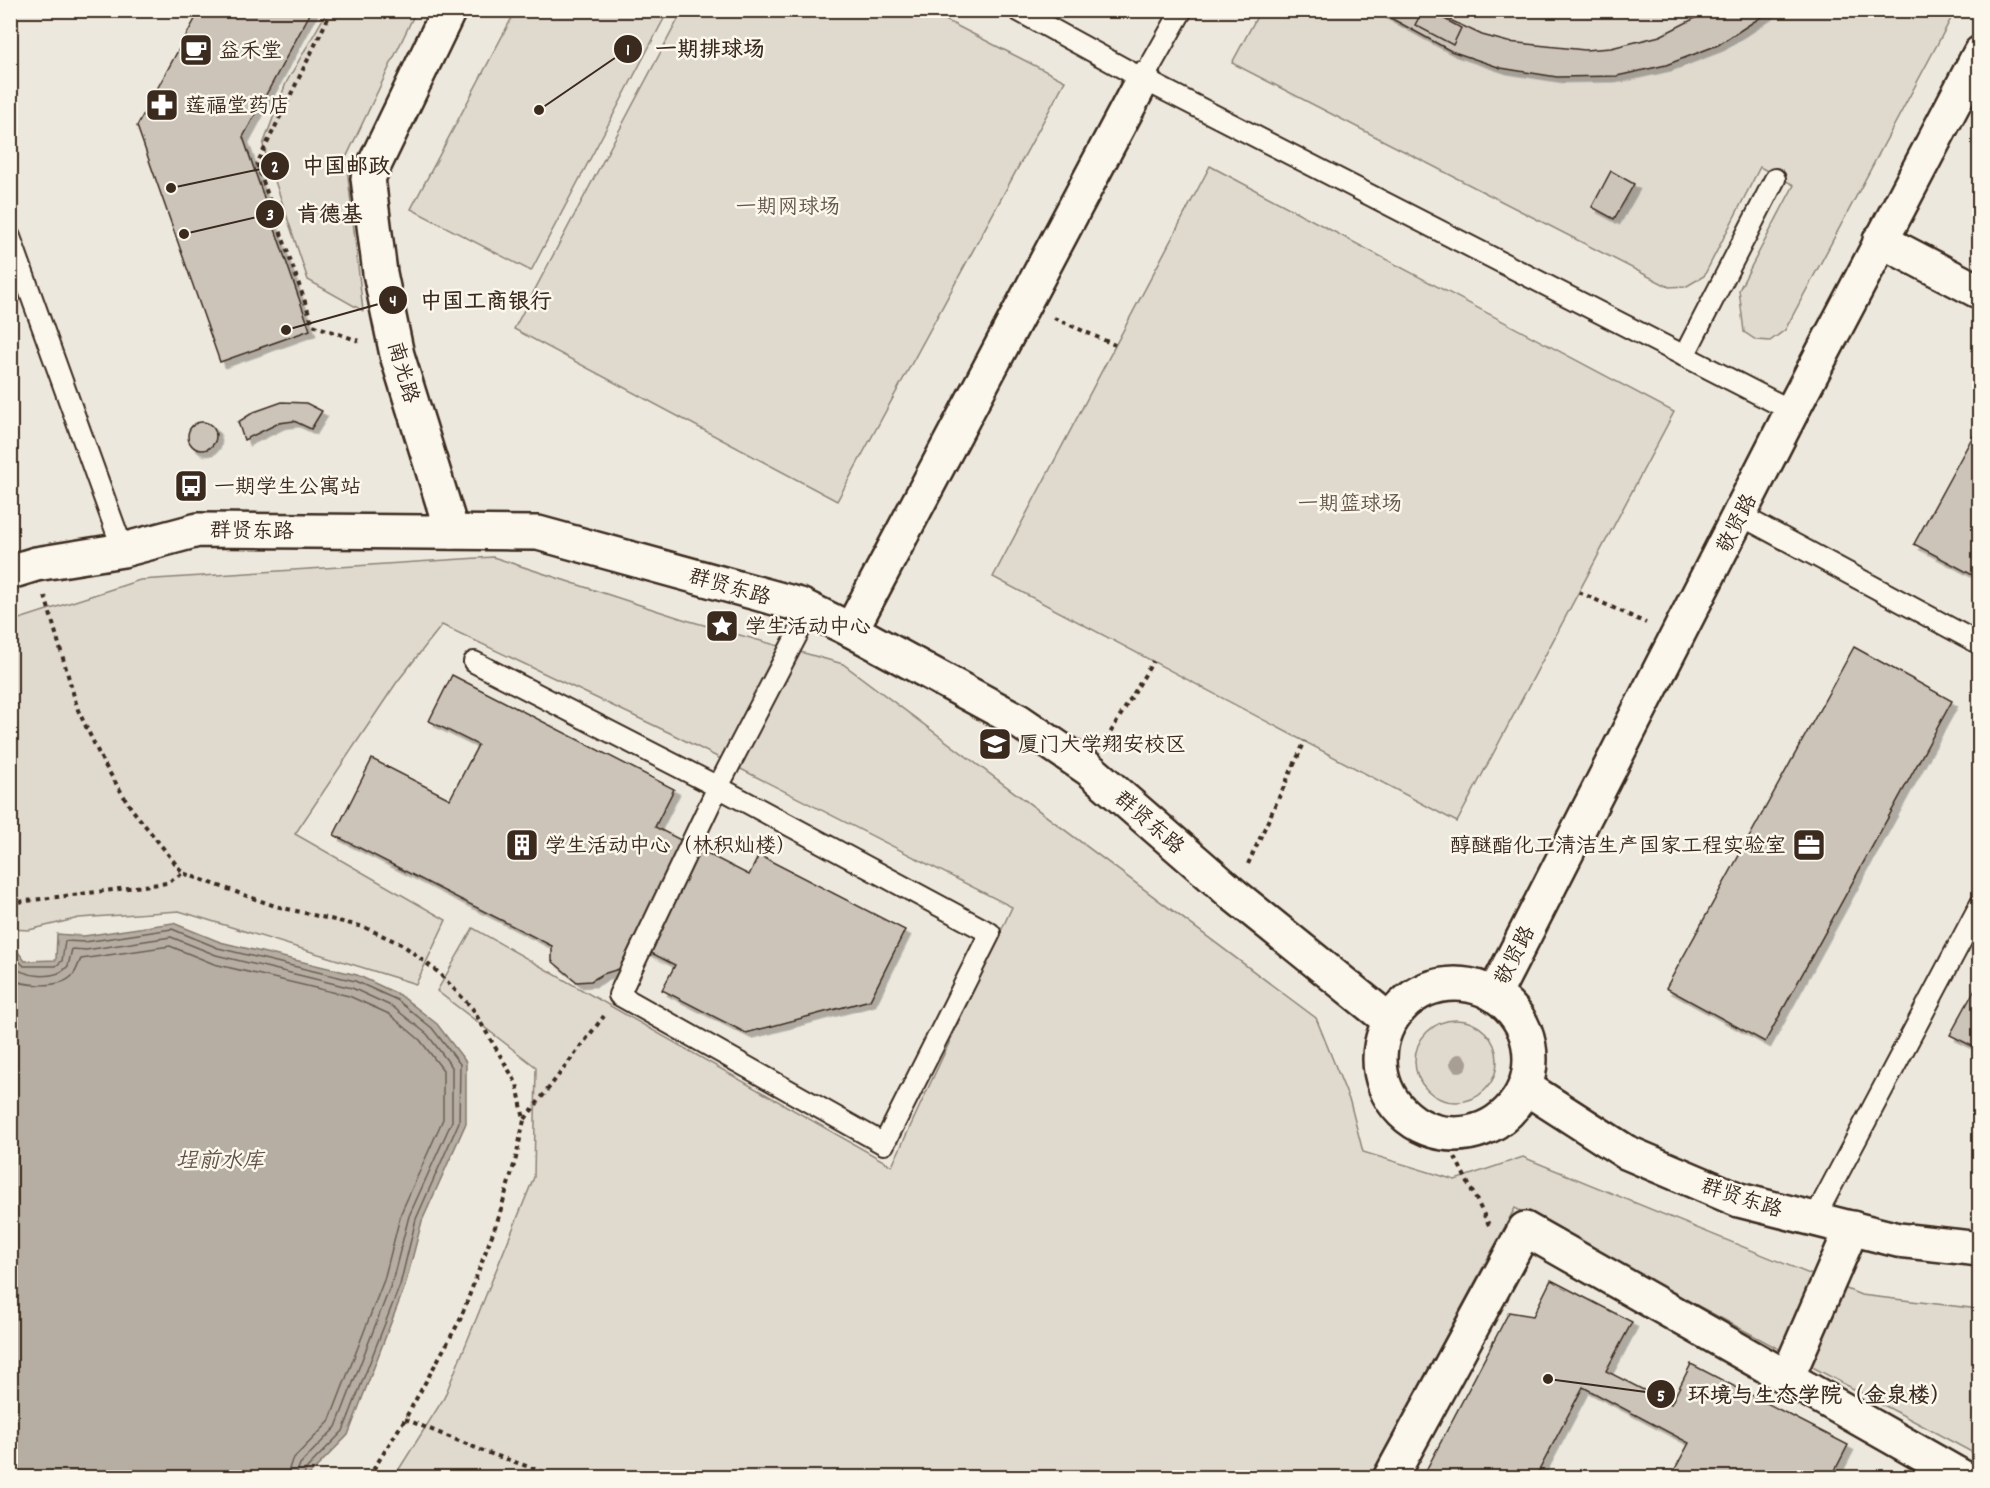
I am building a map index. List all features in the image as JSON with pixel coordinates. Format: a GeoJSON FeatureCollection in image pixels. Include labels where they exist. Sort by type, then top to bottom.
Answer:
{"type":"FeatureCollection","features":[{"type":"Feature","properties":{"kind":"street","name":"南光路"},"geometry":{"type":"LineString","coordinates":[[449,10],[368,178],[380,273],[397,355],[452,532]]}},
{"type":"Feature","properties":{"kind":"street","name":"敬贤路"},"geometry":{"type":"LineString","coordinates":[[1495,993],[1880,240],[1980,53]]}},
{"type":"Feature","properties":{"kind":"street"},"geometry":{"type":"LineString","coordinates":[[851,630],[1143,79]]}},
{"type":"Feature","properties":{"kind":"street"},"geometry":{"type":"LineString","coordinates":[[1880,240],[1980,292]]}},
{"type":"Feature","properties":{"kind":"street","name":"群贤东路"},"geometry":{"type":"LineString","coordinates":[[23,568],[123,550],[198,530],[538,533],[810,610],[1017,720],[1089,769],[1234,895],[1390,1021]]}},
{"type":"Feature","properties":{"kind":"street"},"geometry":{"type":"LineString","coordinates":[[1468,983],[1495,993],[1518,1015],[1528,1036],[1531,1062],[1525,1087],[1518,1100],[1501,1119],[1477,1132],[1451,1135],[1422,1127],[1400,1112],[1384,1086],[1379,1060],[1383,1034],[1390,1021],[1396,1010],[1416,993],[1441,984],[1468,983]]}},
{"type":"Feature","properties":{"kind":"street","name":"群贤东路"},"geometry":{"type":"LineString","coordinates":[[1525,1087],[1626,1152],[1739,1200],[1898,1240],[1980,1249]]}},
{"type":"Feature","properties":{"kind":"street"},"geometry":{"type":"LineString","coordinates":[[1787,1378],[1852,1228]]}},
{"type":"Feature","properties":{"kind":"street"},"geometry":{"type":"LineString","coordinates":[[1390,1478],[1525,1229],[1964,1478]]}},
{"type":"Feature","properties":{"kind":"lane"},"geometry":{"type":"LineString","coordinates":[[1017,10],[1143,79],[1792,411]]}},
{"type":"Feature","properties":{"kind":"lane"},"geometry":{"type":"LineString","coordinates":[[1143,79],[1182,10]]}},
{"type":"Feature","properties":{"kind":"lane"},"geometry":{"type":"LineString","coordinates":[[1684,356],[1775,178]]}},
{"type":"Feature","properties":{"kind":"lane"},"geometry":{"type":"LineString","coordinates":[[10,237],[123,550]]}},
{"type":"Feature","properties":{"kind":"lane"},"geometry":{"type":"LineString","coordinates":[[1740,515],[1980,644]]}},
{"type":"Feature","properties":{"kind":"lane"},"geometry":{"type":"LineString","coordinates":[[474,662],[718,787],[990,933],[884,1144],[619,995],[718,787],[810,610]]}},
{"type":"Feature","properties":{"kind":"lane"},"geometry":{"type":"LineString","coordinates":[[1814,1219],[1980,905]]}},
{"type":"Feature","properties":{"kind":"path"},"geometry":{"type":"LineString","coordinates":[[332,10],[257,164],[313,325],[397,355]]}},
{"type":"Feature","properties":{"kind":"path"},"geometry":{"type":"LineString","coordinates":[[1023,305],[1116,345]]}},
{"type":"Feature","properties":{"kind":"path"},"geometry":{"type":"LineString","coordinates":[[23,568],[78,710],[103,762],[131,808],[183,873],[275,906],[364,927],[403,945],[438,972],[472,1008],[517,1084],[524,1120]]}},
{"type":"Feature","properties":{"kind":"path"},"geometry":{"type":"LineString","coordinates":[[1579,592],[1677,637]]}},
{"type":"Feature","properties":{"kind":"path"},"geometry":{"type":"LineString","coordinates":[[1089,769],[1153,661]]}},
{"type":"Feature","properties":{"kind":"path"},"geometry":{"type":"LineString","coordinates":[[1234,895],[1305,741]]}},
{"type":"Feature","properties":{"kind":"path"},"geometry":{"type":"LineString","coordinates":[[10,903],[167,883],[183,873]]}},
{"type":"Feature","properties":{"kind":"path"},"geometry":{"type":"LineString","coordinates":[[368,1478],[405,1419],[460,1320],[498,1219],[524,1120],[619,995]]}},
{"type":"Feature","properties":{"kind":"path"},"geometry":{"type":"LineString","coordinates":[[1443,1133],[1507,1261]]}},
{"type":"Feature","properties":{"kind":"path"},"geometry":{"type":"LineString","coordinates":[[405,1419],[486,1452],[561,1478]]}},
{"type":"Feature","properties":{"kind":"shaded area","name":"厦门大学翔安校区"},"geometry":{"type":"Polygon","coordinates":[[[11,11],[1979,11],[1979,1477],[11,1477],[11,11]]]}},
{"type":"Feature","properties":{"kind":"green space"},"geometry":{"type":"Polygon","coordinates":[[[328,10],[416,11],[346,158],[363,311],[308,280],[263,145],[286,83],[328,10]]]}},
{"type":"Feature","properties":{"kind":"green space"},"geometry":{"type":"Polygon","coordinates":[[[516,10],[668,11],[531,271],[411,209],[516,10]]]}},
{"type":"Feature","properties":{"kind":"green space","name":"一期网球场"},"geometry":{"type":"Polygon","coordinates":[[[683,10],[928,11],[1065,81],[837,501],[514,329],[683,10]]]}},
{"type":"Feature","properties":{"kind":"green space"},"geometry":{"type":"Polygon","coordinates":[[[1260,11],[1955,11],[1785,330],[1770,341],[1756,340],[1744,332],[1739,290],[1794,185],[1760,167],[1704,276],[1687,286],[1669,287],[1232,63],[1260,11]]]}},
{"type":"Feature","properties":{"kind":"green space","name":"一期篮球场"},"geometry":{"type":"Polygon","coordinates":[[[1210,166],[1674,412],[1457,822],[993,577],[1210,166]]]}},
{"type":"Feature","properties":{"kind":"green space"},"geometry":{"type":"Polygon","coordinates":[[[493,557],[686,620],[843,664],[1316,1018],[1350,1102],[1363,1152],[1455,1180],[1523,1157],[1861,1295],[1979,1309],[1979,1456],[1515,1208],[1370,1477],[394,1477],[444,1398],[534,1177],[536,1067],[437,991],[473,928],[892,1166],[1012,907],[670,733],[442,625],[397,682],[295,834],[446,920],[416,984],[179,911],[79,918],[29,930],[11,929],[10,622],[140,580],[493,557]]]}},
{"type":"Feature","properties":{"kind":"green space"},"geometry":{"type":"Polygon","coordinates":[[[1456,1020],[1472,1024],[1485,1032],[1493,1045],[1497,1061],[1493,1077],[1485,1090],[1472,1098],[1456,1102],[1440,1098],[1427,1090],[1419,1077],[1415,1061],[1419,1045],[1427,1032],[1440,1024],[1456,1020]]]}},
{"type":"Feature","properties":{"kind":"water","name":"埕前水库"},"geometry":{"type":"Polygon","coordinates":[[[173,923],[220,942],[357,975],[400,995],[437,1024],[466,1062],[466,1123],[422,1221],[405,1286],[348,1435],[307,1477],[11,1477],[11,943],[25,961],[56,960],[57,934],[84,936],[173,923]]]}},
{"type":"Feature","properties":{"kind":"building"},"geometry":{"type":"Polygon","coordinates":[[[200,10],[312,10],[243,137],[310,330],[220,362],[137,126],[200,10]]]}},
{"type":"Feature","properties":{"kind":"building"},"geometry":{"type":"Polygon","coordinates":[[[1376,10],[1429,10],[1482,35],[1508,42],[1585,50],[1611,48],[1660,36],[1711,10],[1772,10],[1718,45],[1666,65],[1617,76],[1557,77],[1501,68],[1451,51],[1376,10]]]}},
{"type":"Feature","properties":{"kind":"building"},"geometry":{"type":"Polygon","coordinates":[[[1423,10],[1428,10],[1461,28],[1453,45],[1415,25],[1423,10]]]}},
{"type":"Feature","properties":{"kind":"building"},"geometry":{"type":"Polygon","coordinates":[[[1611,171],[1634,184],[1614,219],[1592,207],[1611,171]]]}},
{"type":"Feature","properties":{"kind":"building"},"geometry":{"type":"Polygon","coordinates":[[[282,402],[306,403],[322,411],[311,429],[294,421],[279,423],[244,440],[238,422],[254,412],[282,402]]]}},
{"type":"Feature","properties":{"kind":"building"},"geometry":{"type":"Polygon","coordinates":[[[202,422],[212,426],[216,436],[212,446],[202,450],[192,446],[188,436],[192,426],[202,422]]]}},
{"type":"Feature","properties":{"kind":"building"},"geometry":{"type":"Polygon","coordinates":[[[1980,423],[1980,579],[1914,544],[1980,423]]]}},
{"type":"Feature","properties":{"kind":"building","name":"醇醚酯化工清洁生产国家工程实验室"},"geometry":{"type":"Polygon","coordinates":[[[1854,647],[1952,701],[1765,1042],[1666,988],[1854,647]]]}},
{"type":"Feature","properties":{"kind":"building","name":"学生活动中心（林积灿楼）"},"geometry":{"type":"Polygon","coordinates":[[[452,675],[674,789],[655,827],[749,875],[759,855],[905,930],[870,1000],[746,1033],[662,990],[675,965],[632,943],[619,969],[591,981],[577,982],[552,961],[552,946],[334,835],[372,759],[450,799],[478,745],[429,721],[452,675]]]}},
{"type":"Feature","properties":{"kind":"building"},"geometry":{"type":"Polygon","coordinates":[[[1980,980],[1980,1050],[1950,1035],[1980,980]]]}},
{"type":"Feature","properties":{"kind":"building"},"geometry":{"type":"Polygon","coordinates":[[[1551,1280],[1632,1322],[1606,1371],[1671,1404],[1691,1364],[1848,1445],[1831,1478],[1670,1478],[1689,1443],[1583,1387],[1535,1478],[1422,1478],[1509,1312],[1533,1316],[1551,1280]]]}},
{"type":"Feature","properties":{"kind":"place","name":"益禾堂"},"geometry":{"type":"Point","coordinates":[196,50]}},
{"type":"Feature","properties":{"kind":"place","name":"莲福堂药店"},"geometry":{"type":"Point","coordinates":[162,105]}},
{"type":"Feature","properties":{"kind":"place","name":"一期排球场"},"geometry":{"type":"Point","coordinates":[539,110]}},
{"type":"Feature","properties":{"kind":"place","name":"中国邮政"},"geometry":{"type":"Point","coordinates":[171,188]}},
{"type":"Feature","properties":{"kind":"place","name":"肯德基"},"geometry":{"type":"Point","coordinates":[184,234]}},
{"type":"Feature","properties":{"kind":"place","name":"中国工商银行"},"geometry":{"type":"Point","coordinates":[286,330]}},
{"type":"Feature","properties":{"kind":"place","name":"一期学生公寓站"},"geometry":{"type":"Point","coordinates":[191,486]}},
{"type":"Feature","properties":{"kind":"place","name":"学生活动中心"},"geometry":{"type":"Point","coordinates":[722,626]}},
{"type":"Feature","properties":{"kind":"place","name":"厦门大学翔安校区"},"geometry":{"type":"Point","coordinates":[995,744]}},
{"type":"Feature","properties":{"kind":"place","name":"学生活动中心（林积灿楼）"},"geometry":{"type":"Point","coordinates":[522,845]}},
{"type":"Feature","properties":{"kind":"place","name":"醇醚酯化工清洁生产国家工程实验室"},"geometry":{"type":"Point","coordinates":[1809,845]}},
{"type":"Feature","properties":{"kind":"place","name":"环境与生态学院（金泉楼）"},"geometry":{"type":"Point","coordinates":[1548,1379]}}]}
